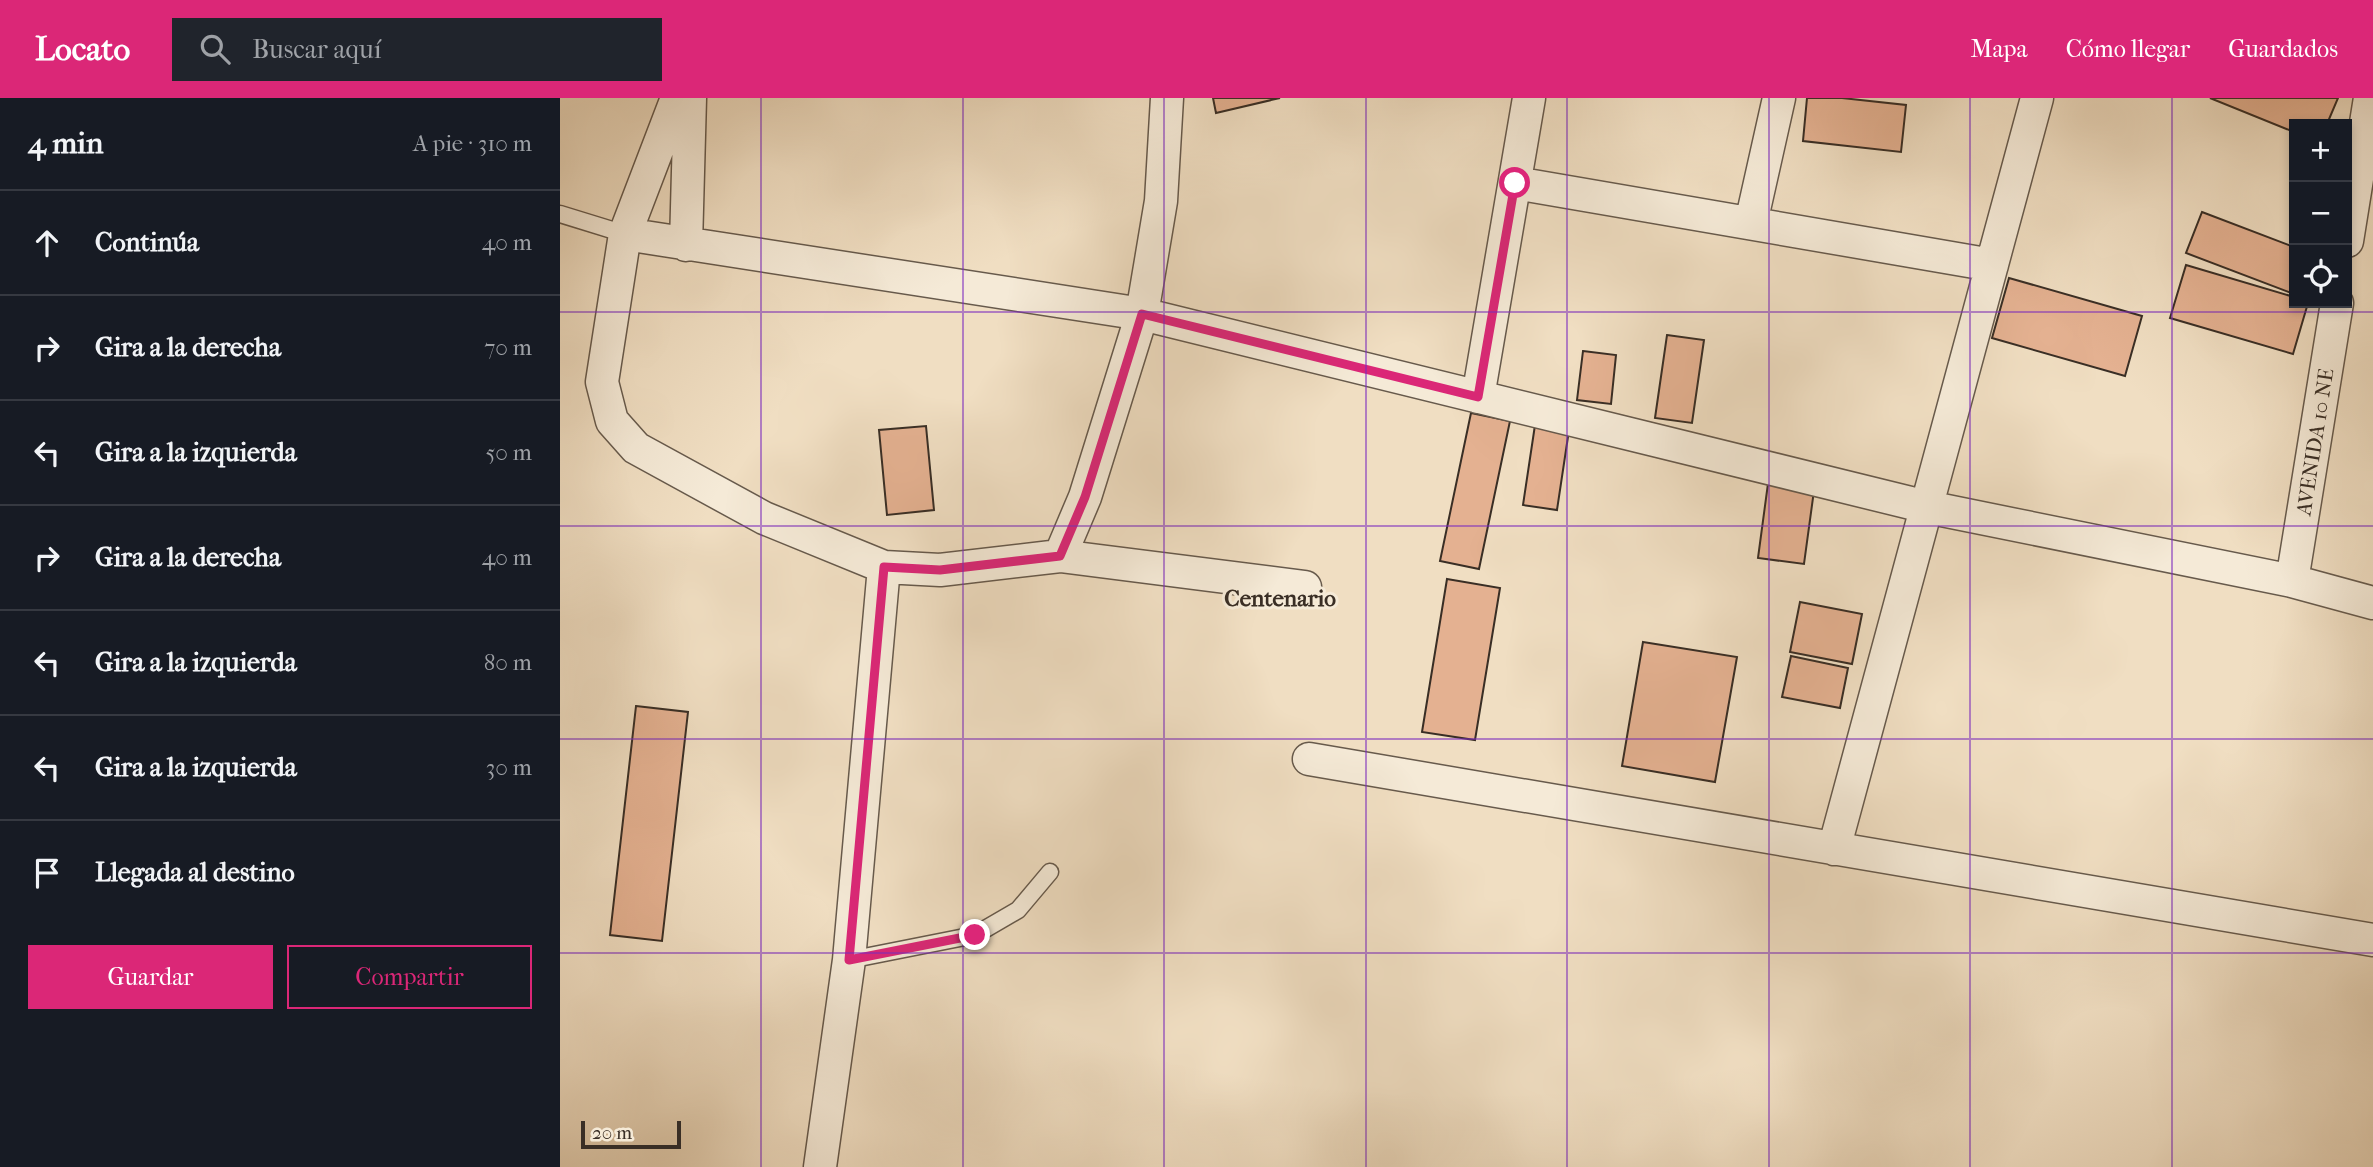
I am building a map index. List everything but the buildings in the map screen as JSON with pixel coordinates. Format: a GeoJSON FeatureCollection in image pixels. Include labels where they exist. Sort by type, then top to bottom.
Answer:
{"type":"FeatureCollection","features":[{"type":"Feature","properties":{"kind":"street"},"geometry":{"type":"LineString","coordinates":[[677,98],[625,234],[602,383],[612,421],[636,448],[764,518],[884,567],[940,570],[1060,556],[1305,587]]}},
{"type":"Feature","properties":{"kind":"street"},"geometry":{"type":"LineString","coordinates":[[686,244],[690,98]]}},
{"type":"Feature","properties":{"kind":"street"},"geometry":{"type":"LineString","coordinates":[[1060,556],[1085,497],[1142,314],[1161,201],[1167,98]]}},
{"type":"Feature","properties":{"kind":"street"},"geometry":{"type":"LineString","coordinates":[[1478,397],[1529,98]]}},
{"type":"Feature","properties":{"kind":"street"},"geometry":{"type":"LineString","coordinates":[[1751,223],[1779,98]]}},
{"type":"Feature","properties":{"kind":"street"},"geometry":{"type":"LineString","coordinates":[[1834,849],[2037,98]]}},
{"type":"Feature","properties":{"kind":"street"},"geometry":{"type":"LineString","coordinates":[[2352,209],[2370,98]]}},
{"type":"Feature","properties":{"kind":"street"},"geometry":{"type":"LineString","coordinates":[[1515,183],[1992,265]]}},
{"type":"Feature","properties":{"kind":"street"},"geometry":{"type":"LineString","coordinates":[[625,234],[1142,314],[1927,506],[2292,580],[2373,603]]}},
{"type":"Feature","properties":{"kind":"street","name":"AVENIDA 10 NE"},"geometry":{"type":"LineString","coordinates":[[2292,580],[2336,308]]}},
{"type":"Feature","properties":{"kind":"street"},"geometry":{"type":"LineString","coordinates":[[820,1167],[849,960],[884,567]]}},
{"type":"Feature","properties":{"kind":"street"},"geometry":{"type":"LineString","coordinates":[[1309,759],[2373,940]]}},
{"type":"Feature","properties":{"kind":"lane"},"geometry":{"type":"LineString","coordinates":[[560,214],[625,234]]}},
{"type":"Feature","properties":{"kind":"lane"},"geometry":{"type":"LineString","coordinates":[[849,960],[975,935],[1018,910],[1050,872]]}},
{"type":"Feature","properties":{"kind":"district","name":"Centenario"},"geometry":{"type":"Point","coordinates":[1280,598]}},
{"type":"Feature","properties":{"kind":"route"},"geometry":{"type":"LineString","coordinates":[[975,935],[849,960],[884,567],[940,570],[1060,556],[1085,497],[1142,314],[1478,397],[1515,183]]}}]}
